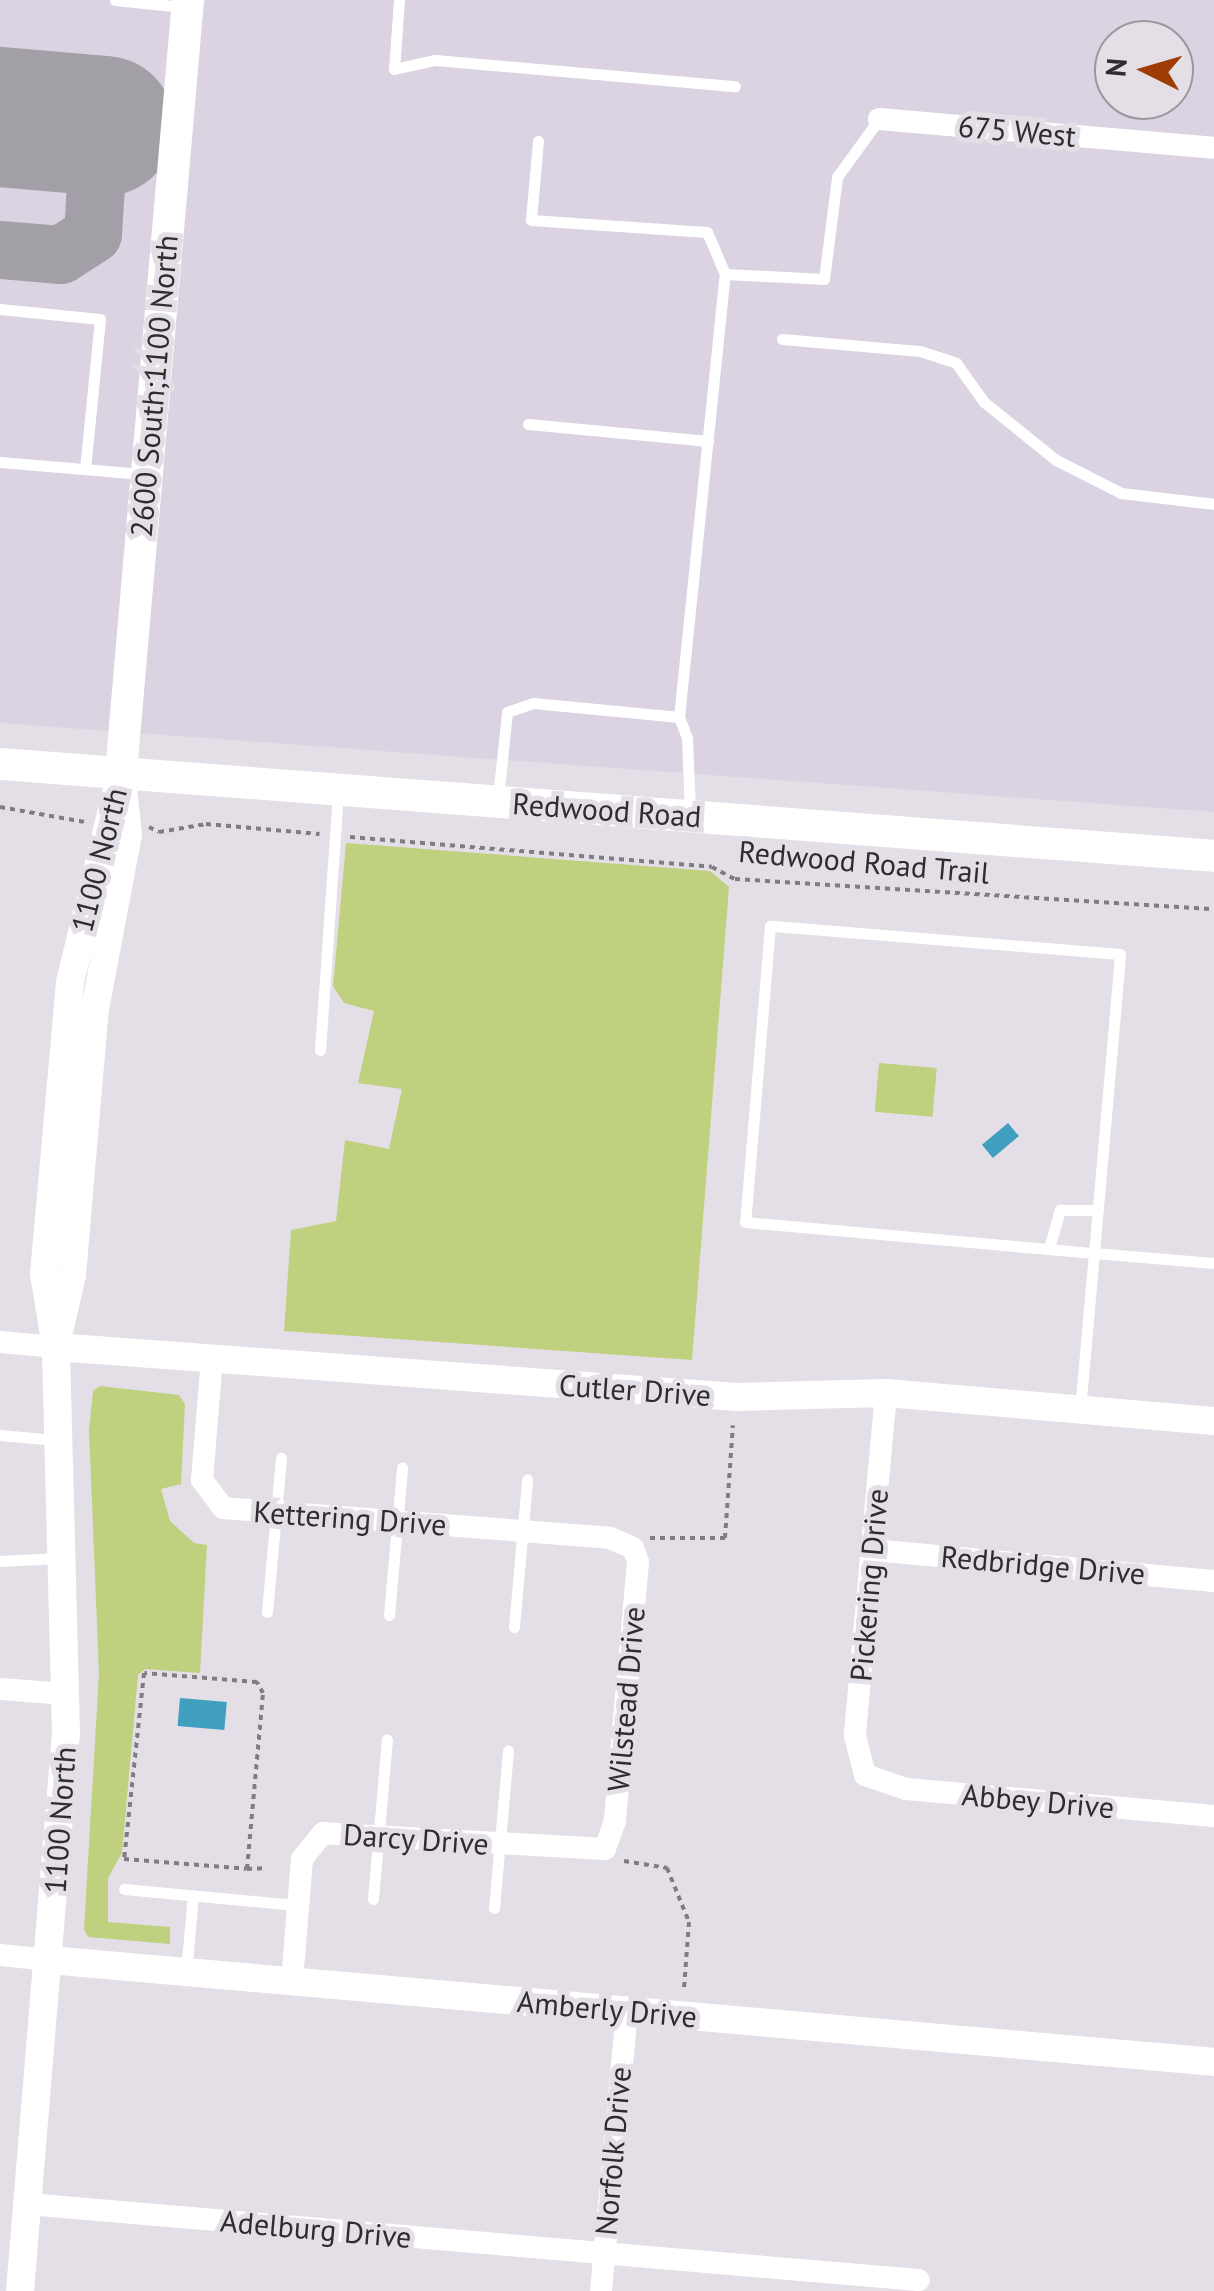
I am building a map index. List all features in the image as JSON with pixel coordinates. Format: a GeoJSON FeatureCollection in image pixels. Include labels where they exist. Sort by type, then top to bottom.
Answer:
{"type":"FeatureCollection","features":[{"type":"Feature","properties":{"kind":"main road","name":"2600 South;1100 North"},"geometry":{"type":"LineString","coordinates":[[120,772],[187,4]]}},
{"type":"Feature","properties":{"kind":"main road","name":"Redwood Road"},"geometry":{"type":"LineString","coordinates":[[0,764],[1214,856]]}},
{"type":"Feature","properties":{"kind":"street","name":"675 West"},"geometry":{"type":"LineString","coordinates":[[879,119],[1214,148]]}},
{"type":"Feature","properties":{"kind":"street","name":"1100 North"},"geometry":{"type":"LineString","coordinates":[[20,2291],[49,1960],[66,1694],[56,1347],[44,1274],[66,1010],[120,772]]}},
{"type":"Feature","properties":{"kind":"street"},"geometry":{"type":"LineString","coordinates":[[0,1342],[56,1347]]}},
{"type":"Feature","properties":{"kind":"street","name":"Cutler Drive"},"geometry":{"type":"LineString","coordinates":[[56,1347],[737,1397],[886,1393],[1214,1421]]}},
{"type":"Feature","properties":{"kind":"street","name":"Kettering Drive"},"geometry":{"type":"LineString","coordinates":[[212,1358],[206,1494],[223,1508],[610,1538],[633,1548]]}},
{"type":"Feature","properties":{"kind":"street","name":"Pickering Drive"},"geometry":{"type":"LineString","coordinates":[[865,1775],[855,1736],[886,1393]]}},
{"type":"Feature","properties":{"kind":"street","name":"Wilstead Drive"},"geometry":{"type":"LineString","coordinates":[[605,1849],[616,1821],[637,1571],[633,1548]]}},
{"type":"Feature","properties":{"kind":"street","name":"Redbridge Drive"},"geometry":{"type":"LineString","coordinates":[[872,1550],[1214,1580]]}},
{"type":"Feature","properties":{"kind":"street"},"geometry":{"type":"LineString","coordinates":[[0,1689],[66,1694]]}},
{"type":"Feature","properties":{"kind":"street","name":"Abbey Drive"},"geometry":{"type":"LineString","coordinates":[[865,1775],[906,1789],[1214,1816]]}},
{"type":"Feature","properties":{"kind":"street","name":"Darcy Drive"},"geometry":{"type":"LineString","coordinates":[[292,1981],[308,1843],[332,1832],[499,1846],[605,1849]]}},
{"type":"Feature","properties":{"kind":"street","name":"Amberly Drive"},"geometry":{"type":"LineString","coordinates":[[0,1955],[1214,2062]]}},
{"type":"Feature","properties":{"kind":"street","name":"Norfolk Drive"},"geometry":{"type":"LineString","coordinates":[[601,2291],[627,2010]]}},
{"type":"Feature","properties":{"kind":"street","name":"Adelburg Drive"},"geometry":{"type":"LineString","coordinates":[[28,2204],[919,2280]]}},
{"type":"Feature","properties":{"kind":"lane"},"geometry":{"type":"LineString","coordinates":[[115,0],[187,4]]}},
{"type":"Feature","properties":{"kind":"lane"},"geometry":{"type":"LineString","coordinates":[[399,0],[394,68],[435,60],[736,86]]}},
{"type":"Feature","properties":{"kind":"lane"},"geometry":{"type":"LineString","coordinates":[[724,274],[824,279],[837,178],[879,119]]}},
{"type":"Feature","properties":{"kind":"lane"},"geometry":{"type":"LineString","coordinates":[[538,141],[531,220],[707,232],[724,274],[679,717],[688,738],[690,817]]}},
{"type":"Feature","properties":{"kind":"lane"},"geometry":{"type":"LineString","coordinates":[[0,309],[100,318],[85,469]]}},
{"type":"Feature","properties":{"kind":"lane"},"geometry":{"type":"LineString","coordinates":[[782,338],[920,351],[956,363],[984,402],[1056,460],[1121,492],[1214,504]]}},
{"type":"Feature","properties":{"kind":"lane"},"geometry":{"type":"LineString","coordinates":[[528,424],[708,441]]}},
{"type":"Feature","properties":{"kind":"lane"},"geometry":{"type":"LineString","coordinates":[[0,462],[146,475]]}},
{"type":"Feature","properties":{"kind":"lane"},"geometry":{"type":"LineString","coordinates":[[497,802],[507,712],[533,704],[679,717]]}},
{"type":"Feature","properties":{"kind":"lane"},"geometry":{"type":"LineString","coordinates":[[320,1050],[339,788]]}},
{"type":"Feature","properties":{"kind":"lane"},"geometry":{"type":"LineString","coordinates":[[1080,1410],[1094,1252],[1097,1210],[1120,954],[770,926],[744,1222],[1049,1248],[1094,1252],[1214,1263]]}},
{"type":"Feature","properties":{"kind":"lane"},"geometry":{"type":"LineString","coordinates":[[1049,1248],[1060,1210],[1097,1210]]}},
{"type":"Feature","properties":{"kind":"lane"},"geometry":{"type":"LineString","coordinates":[[0,1435],[56,1440]]}},
{"type":"Feature","properties":{"kind":"lane"},"geometry":{"type":"LineString","coordinates":[[267,1612],[281,1458]]}},
{"type":"Feature","properties":{"kind":"lane"},"geometry":{"type":"LineString","coordinates":[[389,1615],[402,1468]]}},
{"type":"Feature","properties":{"kind":"lane"},"geometry":{"type":"LineString","coordinates":[[514,1627],[527,1480]]}},
{"type":"Feature","properties":{"kind":"lane"},"geometry":{"type":"LineString","coordinates":[[0,1561],[60,1558]]}},
{"type":"Feature","properties":{"kind":"lane"},"geometry":{"type":"LineString","coordinates":[[373,1899],[387,1740]]}},
{"type":"Feature","properties":{"kind":"lane"},"geometry":{"type":"LineString","coordinates":[[494,1908],[508,1751]]}},
{"type":"Feature","properties":{"kind":"lane"},"geometry":{"type":"LineString","coordinates":[[124,1889],[298,1905]]}},
{"type":"Feature","properties":{"kind":"lane"},"geometry":{"type":"LineString","coordinates":[[186,1972],[193,1895]]}},
{"type":"Feature","properties":{"kind":"path"},"geometry":{"type":"LineString","coordinates":[[0,807],[75,820]]}},
{"type":"Feature","properties":{"kind":"path","name":"Redwood Road Trail"},"geometry":{"type":"LineString","coordinates":[[158,828],[206,824],[712,867],[736,879],[1214,909]]}},
{"type":"Feature","properties":{"kind":"path"},"geometry":{"type":"LineString","coordinates":[[657,1534],[724,1538],[733,1426]]}},
{"type":"Feature","properties":{"kind":"path"},"geometry":{"type":"LineString","coordinates":[[247,1869],[263,1693],[257,1682],[144,1673],[124,1859],[247,1869],[267,1868]]}},
{"type":"Feature","properties":{"kind":"path"},"geometry":{"type":"LineString","coordinates":[[627,1863],[667,1868],[674,1882],[689,1922],[684,1989]]}},
{"type":"Feature","properties":{"kind":"shaded area"},"geometry":{"type":"Polygon","coordinates":[[[0,0],[1214,0],[1214,812],[0,723],[0,0]]]}},
{"type":"Feature","properties":{"kind":"green space"},"geometry":{"type":"Polygon","coordinates":[[[346,843],[710,871],[729,887],[692,1360],[284,1331],[291,1230],[336,1221],[345,1140],[389,1149],[402,1089],[358,1083],[374,1011],[344,1003],[333,986],[346,843]]]}},
{"type":"Feature","properties":{"kind":"green space"},"geometry":{"type":"Polygon","coordinates":[[[879,1063],[937,1068],[933,1117],[875,1112],[879,1063]]]}},
{"type":"Feature","properties":{"kind":"green space"},"geometry":{"type":"Polygon","coordinates":[[[100,1386],[179,1395],[185,1404],[181,1484],[161,1489],[170,1521],[194,1543],[207,1545],[200,1673],[145,1669],[138,1675],[122,1853],[108,1878],[108,1922],[170,1927],[170,1944],[88,1937],[84,1929],[99,1674],[89,1430],[93,1391],[100,1386]]]}},
{"type":"Feature","properties":{"kind":"water"},"geometry":{"type":"Polygon","coordinates":[[[1008,1123],[1019,1136],[993,1158],[982,1145],[1008,1123]]]}},
{"type":"Feature","properties":{"kind":"water"},"geometry":{"type":"Polygon","coordinates":[[[180,1698],[227,1702],[224,1730],[178,1726],[180,1698]]]}},
{"type":"Feature","properties":{"kind":"taxiway"},"geometry":{"type":"LineString","coordinates":[[0,250],[61,255],[93,234],[98,152],[81,131],[57,122]]}},
{"type":"Feature","properties":{"kind":"runway"},"geometry":{"type":"LineString","coordinates":[[0,117],[105,126]]}}]}
